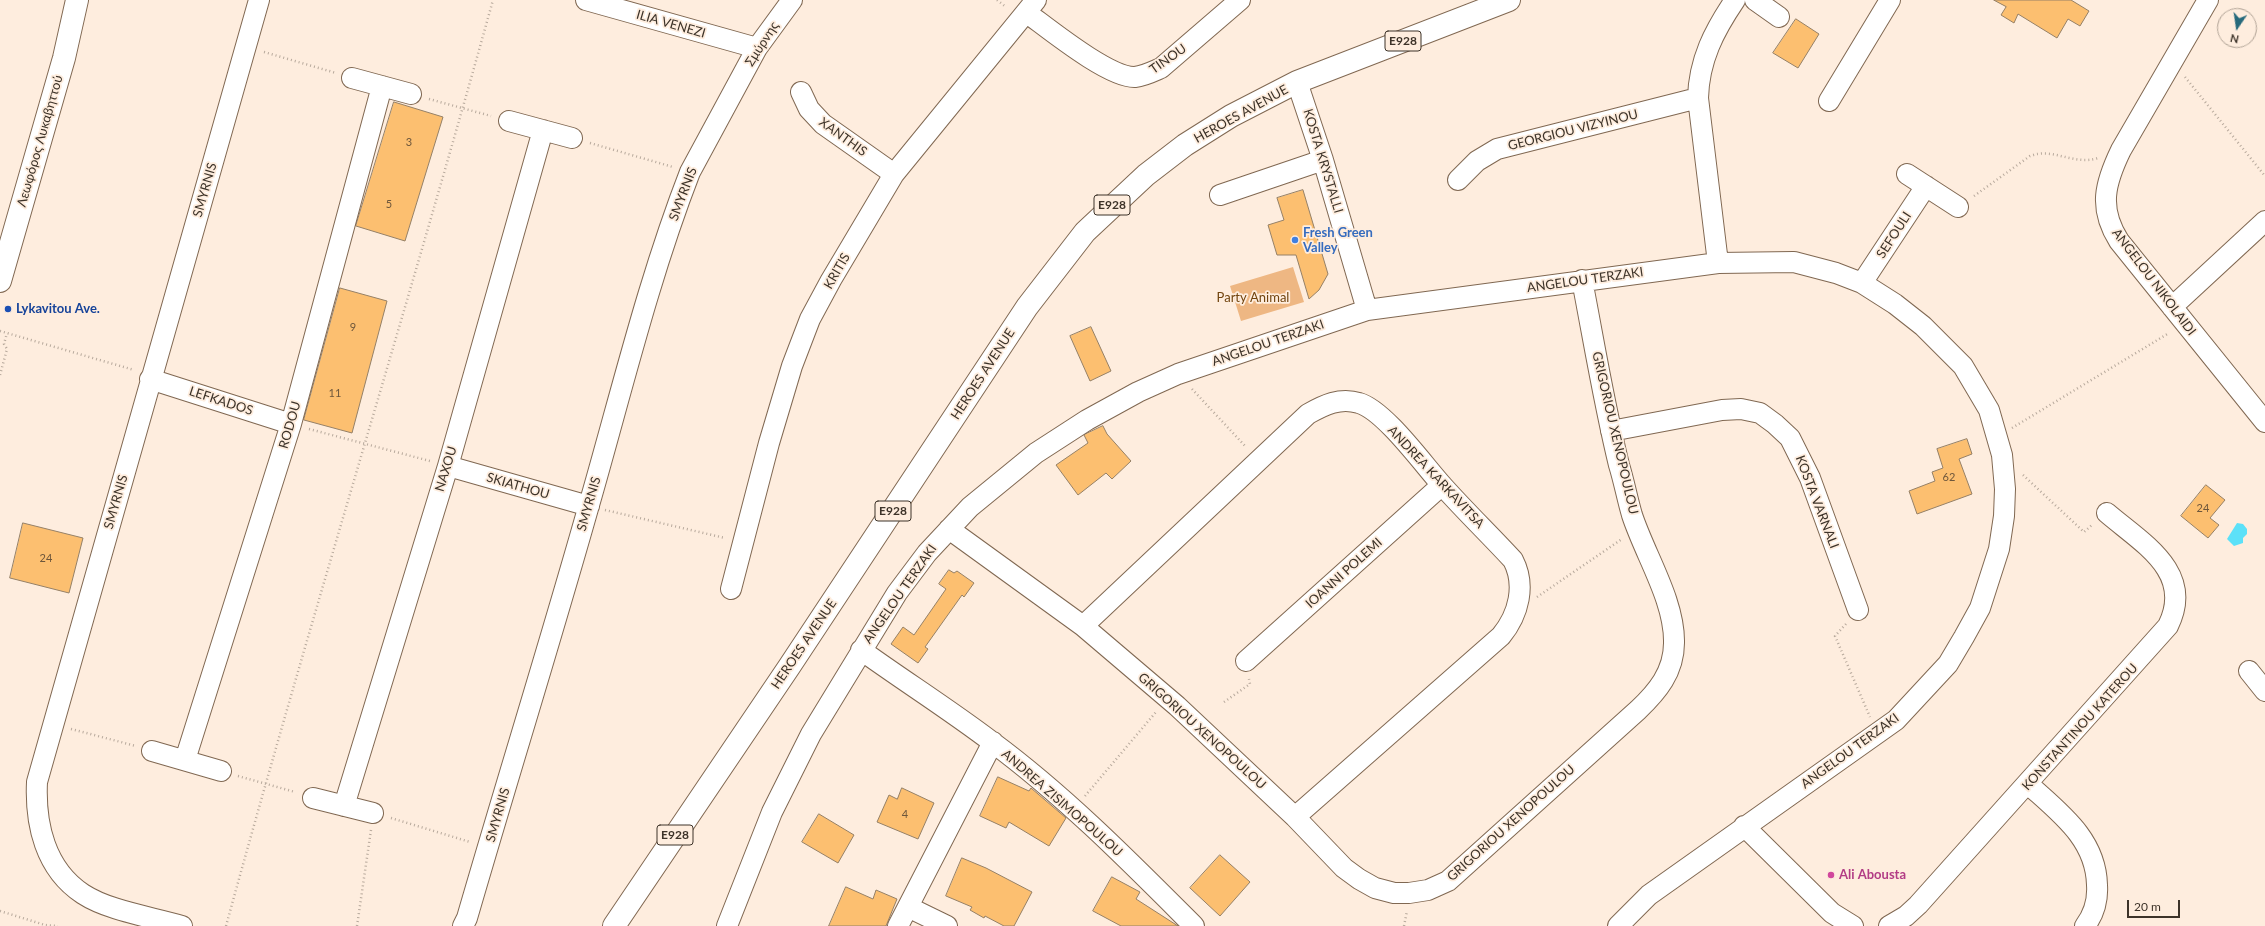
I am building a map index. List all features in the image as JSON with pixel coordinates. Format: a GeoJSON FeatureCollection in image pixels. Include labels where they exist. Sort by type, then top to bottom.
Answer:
{"type":"FeatureCollection","features":[{"type":"Feature","properties":{"kind":"main road","name":"Λεωφόρος Λυκαβηττού"},"geometry":{"type":"LineString","coordinates":[[0,281],[6,235],[64,58],[77,0]]}},
{"type":"Feature","properties":{"kind":"main road","name":"HEROES AVENUE"},"geometry":{"type":"LineString","coordinates":[[614,926],[789,666],[1026,308],[1085,232],[1146,175],[1185,145],[1231,116],[1297,82],[1509,0]]}},
{"type":"Feature","properties":{"kind":"street","name":"SMYRNIS"},"geometry":{"type":"LineString","coordinates":[[182,926],[108,905],[84,894],[68,882],[56,868],[38,824],[36,807],[37,782],[259,0]]}},
{"type":"Feature","properties":{"kind":"street","name":"ILIA VENEZI"},"geometry":{"type":"LineString","coordinates":[[586,0],[757,48]]}},
{"type":"Feature","properties":{"kind":"street","name":"Σμύρνης"},"geometry":{"type":"LineString","coordinates":[[757,48],[792,0]]}},
{"type":"Feature","properties":{"kind":"street","name":"TINOU"},"geometry":{"type":"LineString","coordinates":[[1031,7],[1101,65],[1120,75],[1134,77],[1148,74],[1161,68],[1240,0]]}},
{"type":"Feature","properties":{"kind":"street"},"geometry":{"type":"LineString","coordinates":[[1718,263],[1698,98],[1702,60],[1709,42],[1735,0]]}},
{"type":"Feature","properties":{"kind":"street"},"geometry":{"type":"LineString","coordinates":[[1755,0],[1779,17]]}},
{"type":"Feature","properties":{"kind":"street"},"geometry":{"type":"LineString","coordinates":[[1829,102],[1890,0]]}},
{"type":"Feature","properties":{"kind":"street","name":"ANGELOU NIKOLAIDI"},"geometry":{"type":"LineString","coordinates":[[2204,1],[2172,61],[2121,150],[2111,171],[2105,194],[2107,215],[2111,228],[2185,324],[2265,422]]}},
{"type":"Feature","properties":{"kind":"street","name":"KRITIS"},"geometry":{"type":"LineString","coordinates":[[731,589],[792,366],[810,319],[831,280],[894,174],[1031,7]]}},
{"type":"Feature","properties":{"kind":"street","name":"SMYRNIS"},"geometry":{"type":"LineString","coordinates":[[463,926],[468,918],[589,506],[644,308],[690,172],[757,48]]}},
{"type":"Feature","properties":{"kind":"street"},"geometry":{"type":"LineString","coordinates":[[352,78],[411,94]]}},
{"type":"Feature","properties":{"kind":"street","name":"KOSTA KRYSTALLI"},"geometry":{"type":"LineString","coordinates":[[1297,82],[1323,160],[1367,310]]}},
{"type":"Feature","properties":{"kind":"street","name":"RODOU"},"geometry":{"type":"LineString","coordinates":[[185,760],[291,424],[382,86]]}},
{"type":"Feature","properties":{"kind":"street","name":"XANTHIS"},"geometry":{"type":"LineString","coordinates":[[801,92],[809,109],[823,124],[894,174]]}},
{"type":"Feature","properties":{"kind":"street","name":"GEORGIOU VIZYINOU"},"geometry":{"type":"LineString","coordinates":[[1458,180],[1477,161],[1497,149],[1698,98]]}},
{"type":"Feature","properties":{"kind":"street"},"geometry":{"type":"LineString","coordinates":[[510,121],[572,138]]}},
{"type":"Feature","properties":{"kind":"street","name":"NAXOU"},"geometry":{"type":"LineString","coordinates":[[344,806],[448,466],[543,130]]}},
{"type":"Feature","properties":{"kind":"street"},"geometry":{"type":"LineString","coordinates":[[1220,194],[1323,160]]}},
{"type":"Feature","properties":{"kind":"street"},"geometry":{"type":"LineString","coordinates":[[1907,174],[1958,207]]}},
{"type":"Feature","properties":{"kind":"street","name":"SEFOULI"},"geometry":{"type":"LineString","coordinates":[[1862,283],[1926,186]]}},
{"type":"Feature","properties":{"kind":"street"},"geometry":{"type":"LineString","coordinates":[[2172,307],[2265,221]]}},
{"type":"Feature","properties":{"kind":"street","name":"ANGELOU TERZAKI"},"geometry":{"type":"LineString","coordinates":[[727,926],[772,812],[811,734],[860,650],[901,588],[927,553],[975,503],[1036,453],[1138,392],[1178,374],[1367,310],[1582,280],[1718,263],[1794,262],[1836,273],[1862,283],[1895,304],[1923,326],[1954,356],[1977,388],[1989,410],[2000,446],[2005,489],[2004,516],[1999,549],[1980,608],[1948,664],[1896,720],[1744,826],[1649,895],[1618,926]]}},
{"type":"Feature","properties":{"kind":"street","name":"GRIGORIOU XENOPOULOU"},"geometry":{"type":"LineString","coordinates":[[949,529],[1083,626],[1168,698],[1295,817],[1344,868],[1375,888],[1394,893],[1409,893],[1428,890],[1448,881],[1638,710],[1655,694],[1666,678],[1672,662],[1674,644],[1672,622],[1632,514],[1611,431],[1582,280]]}},
{"type":"Feature","properties":{"kind":"street","name":"LEFKADOS"},"geometry":{"type":"LineString","coordinates":[[151,377],[291,424]]}},
{"type":"Feature","properties":{"kind":"street","name":"ANDREA KARKAVITSA"},"geometry":{"type":"LineString","coordinates":[[1083,626],[1260,461],[1308,414],[1323,405],[1346,400],[1360,403],[1378,413],[1442,485],[1513,560],[1518,571],[1520,582],[1516,612],[1509,627],[1502,636],[1295,817]]}},
{"type":"Feature","properties":{"kind":"street","name":"KOSTA VARNALI"},"geometry":{"type":"LineString","coordinates":[[1611,431],[1722,410],[1741,410],[1760,413],[1790,438],[1810,478],[1858,610]]}},
{"type":"Feature","properties":{"kind":"street","name":"SKIATHOU"},"geometry":{"type":"LineString","coordinates":[[448,466],[589,506]]}},
{"type":"Feature","properties":{"kind":"street","name":"IOANNI POLEMI"},"geometry":{"type":"LineString","coordinates":[[1246,661],[1442,485]]}},
{"type":"Feature","properties":{"kind":"street","name":"KONSTANTINOU KATEROU"},"geometry":{"type":"LineString","coordinates":[[1888,926],[1906,916],[1918,905],[2156,642],[2174,615],[2176,601],[2172,575],[2162,560],[2107,513]]}},
{"type":"Feature","properties":{"kind":"street","name":"ANDREA ZISIMOPOULOU"},"geometry":{"type":"LineString","coordinates":[[860,650],[993,742],[1073,810],[1153,884],[1194,926]]}},
{"type":"Feature","properties":{"kind":"street"},"geometry":{"type":"LineString","coordinates":[[2249,671],[2265,690]]}},
{"type":"Feature","properties":{"kind":"street"},"geometry":{"type":"LineString","coordinates":[[898,926],[993,742]]}},
{"type":"Feature","properties":{"kind":"street"},"geometry":{"type":"LineString","coordinates":[[152,751],[221,771]]}},
{"type":"Feature","properties":{"kind":"street"},"geometry":{"type":"LineString","coordinates":[[2028,784],[2066,819],[2090,849],[2097,873],[2098,894],[2093,912],[2085,926]]}},
{"type":"Feature","properties":{"kind":"street"},"geometry":{"type":"LineString","coordinates":[[313,798],[373,813]]}},
{"type":"Feature","properties":{"kind":"street"},"geometry":{"type":"LineString","coordinates":[[1744,826],[1832,913],[1853,926]]}},
{"type":"Feature","properties":{"kind":"street"},"geometry":{"type":"LineString","coordinates":[[908,907],[947,926]]}},
{"type":"Feature","properties":{"kind":"path"},"geometry":{"type":"LineString","coordinates":[[226,926],[265,783],[366,443],[493,0]]}},
{"type":"Feature","properties":{"kind":"path"},"geometry":{"type":"LineString","coordinates":[[246,47],[352,78]]}},
{"type":"Feature","properties":{"kind":"path"},"geometry":{"type":"LineString","coordinates":[[2172,61],[2265,176]]}},
{"type":"Feature","properties":{"kind":"path"},"geometry":{"type":"LineString","coordinates":[[411,94],[510,121]]}},
{"type":"Feature","properties":{"kind":"path"},"geometry":{"type":"LineString","coordinates":[[572,138],[690,172]]}},
{"type":"Feature","properties":{"kind":"path"},"geometry":{"type":"LineString","coordinates":[[1958,207],[2030,156],[2039,153],[2053,154],[2074,161],[2092,160],[2121,150]]}},
{"type":"Feature","properties":{"kind":"path"},"geometry":{"type":"LineString","coordinates":[[2107,513],[2084,532],[2000,446],[2185,324]]}},
{"type":"Feature","properties":{"kind":"path"},"geometry":{"type":"LineString","coordinates":[[0,331],[151,377]]}},
{"type":"Feature","properties":{"kind":"path"},"geometry":{"type":"LineString","coordinates":[[0,375],[7,349],[4,344],[6,333]]}},
{"type":"Feature","properties":{"kind":"path"},"geometry":{"type":"LineString","coordinates":[[1178,374],[1260,461]]}},
{"type":"Feature","properties":{"kind":"path"},"geometry":{"type":"LineString","coordinates":[[291,424],[448,466]]}},
{"type":"Feature","properties":{"kind":"path"},"geometry":{"type":"LineString","coordinates":[[589,506],[743,542]]}},
{"type":"Feature","properties":{"kind":"path"},"geometry":{"type":"LineString","coordinates":[[1516,612],[1637,528]]}},
{"type":"Feature","properties":{"kind":"path"},"geometry":{"type":"LineString","coordinates":[[1858,610],[1835,636],[1878,734]]}},
{"type":"Feature","properties":{"kind":"path"},"geometry":{"type":"LineString","coordinates":[[1224,702],[1250,684],[1246,661]]}},
{"type":"Feature","properties":{"kind":"path"},"geometry":{"type":"LineString","coordinates":[[1073,810],[1168,698]]}},
{"type":"Feature","properties":{"kind":"path"},"geometry":{"type":"LineString","coordinates":[[53,724],[152,751]]}},
{"type":"Feature","properties":{"kind":"path"},"geometry":{"type":"LineString","coordinates":[[221,771],[313,798]]}},
{"type":"Feature","properties":{"kind":"path"},"geometry":{"type":"LineString","coordinates":[[357,926],[373,813],[488,847]]}},
{"type":"Feature","properties":{"kind":"path"},"geometry":{"type":"LineString","coordinates":[[0,911],[45,924],[58,926]]}},
{"type":"Feature","properties":{"kind":"green space","name":"Party Animal"},"geometry":{"type":"Polygon","coordinates":[[[1293,267],[1304,302],[1241,321],[1230,286],[1293,267]]]}},
{"type":"Feature","properties":{"kind":"water"},"geometry":{"type":"Polygon","coordinates":[[[2237,523],[2243,524],[2247,529],[2247,534],[2243,538],[2243,543],[2234,546],[2227,539],[2237,523]]]}},
{"type":"Feature","properties":{"kind":"building"},"geometry":{"type":"Polygon","coordinates":[[[1994,0],[2071,0],[2089,11],[2080,26],[2068,19],[2057,38],[2018,14],[2014,23],[2001,15],[2006,7],[1994,0]]]}},
{"type":"Feature","properties":{"kind":"building"},"geometry":{"type":"Polygon","coordinates":[[[1796,19],[1819,34],[1798,68],[1773,53],[1796,19]]]}},
{"type":"Feature","properties":{"kind":"building"},"geometry":{"type":"Polygon","coordinates":[[[394,102],[443,117],[405,241],[356,226],[394,102]]]}},
{"type":"Feature","properties":{"kind":"building","name":"Fresh Green Valley"},"geometry":{"type":"Polygon","coordinates":[[[1303,190],[1328,274],[1319,290],[1309,299],[1296,255],[1277,255],[1268,225],[1284,220],[1277,198],[1303,190]]]}},
{"type":"Feature","properties":{"kind":"building"},"geometry":{"type":"Polygon","coordinates":[[[340,288],[387,301],[352,433],[304,420],[340,288]]]}},
{"type":"Feature","properties":{"kind":"building"},"geometry":{"type":"Polygon","coordinates":[[[1091,327],[1111,371],[1090,381],[1070,336],[1091,327]]]}},
{"type":"Feature","properties":{"kind":"building"},"geometry":{"type":"Polygon","coordinates":[[[1103,426],[1107,434],[1131,461],[1112,479],[1106,473],[1078,495],[1056,465],[1088,443],[1084,435],[1103,426]]]}},
{"type":"Feature","properties":{"kind":"building"},"geometry":{"type":"Polygon","coordinates":[[[1967,439],[1972,454],[1959,459],[1972,494],[1917,514],[1909,491],[1935,481],[1932,472],[1943,468],[1937,449],[1967,439]]]}},
{"type":"Feature","properties":{"kind":"building"},"geometry":{"type":"Polygon","coordinates":[[[2206,485],[2225,500],[2210,518],[2219,525],[2208,538],[2181,516],[2206,485]]]}},
{"type":"Feature","properties":{"kind":"building"},"geometry":{"type":"Polygon","coordinates":[[[23,523],[83,538],[69,593],[10,578],[23,523]]]}},
{"type":"Feature","properties":{"kind":"building"},"geometry":{"type":"Polygon","coordinates":[[[949,570],[954,573],[957,571],[974,583],[964,597],[962,595],[925,647],[928,649],[918,663],[891,644],[903,627],[914,635],[946,589],[939,584],[949,570]]]}},
{"type":"Feature","properties":{"kind":"building"},"geometry":{"type":"Polygon","coordinates":[[[998,777],[1029,791],[1031,788],[1066,818],[1049,846],[1009,822],[1006,828],[980,816],[998,777]]]}},
{"type":"Feature","properties":{"kind":"building"},"geometry":{"type":"Polygon","coordinates":[[[902,788],[934,803],[918,839],[877,822],[889,795],[897,799],[902,788]]]}},
{"type":"Feature","properties":{"kind":"building"},"geometry":{"type":"Polygon","coordinates":[[[819,814],[854,835],[838,863],[802,842],[819,814]]]}},
{"type":"Feature","properties":{"kind":"building"},"geometry":{"type":"Polygon","coordinates":[[[1220,855],[1250,882],[1220,916],[1190,888],[1220,855]]]}},
{"type":"Feature","properties":{"kind":"building"},"geometry":{"type":"Polygon","coordinates":[[[962,858],[986,868],[1032,892],[1014,926],[1004,926],[985,916],[984,918],[970,910],[972,907],[946,896],[962,858]]]}},
{"type":"Feature","properties":{"kind":"building"},"geometry":{"type":"Polygon","coordinates":[[[1112,877],[1140,892],[1136,899],[1178,926],[1121,926],[1093,911],[1112,877]]]}},
{"type":"Feature","properties":{"kind":"building"},"geometry":{"type":"Polygon","coordinates":[[[846,887],[873,899],[876,890],[897,899],[886,926],[829,926],[846,887]]]}},
{"type":"Feature","properties":{"kind":"place","name":"Fresh Green Valley"},"geometry":{"type":"Point","coordinates":[1295,240]}},
{"type":"Feature","properties":{"kind":"place","name":"Lykavitou Ave."},"geometry":{"type":"Point","coordinates":[8,309]}},
{"type":"Feature","properties":{"kind":"place","name":"Ali Abousta"},"geometry":{"type":"Point","coordinates":[1831,875]}}]}
